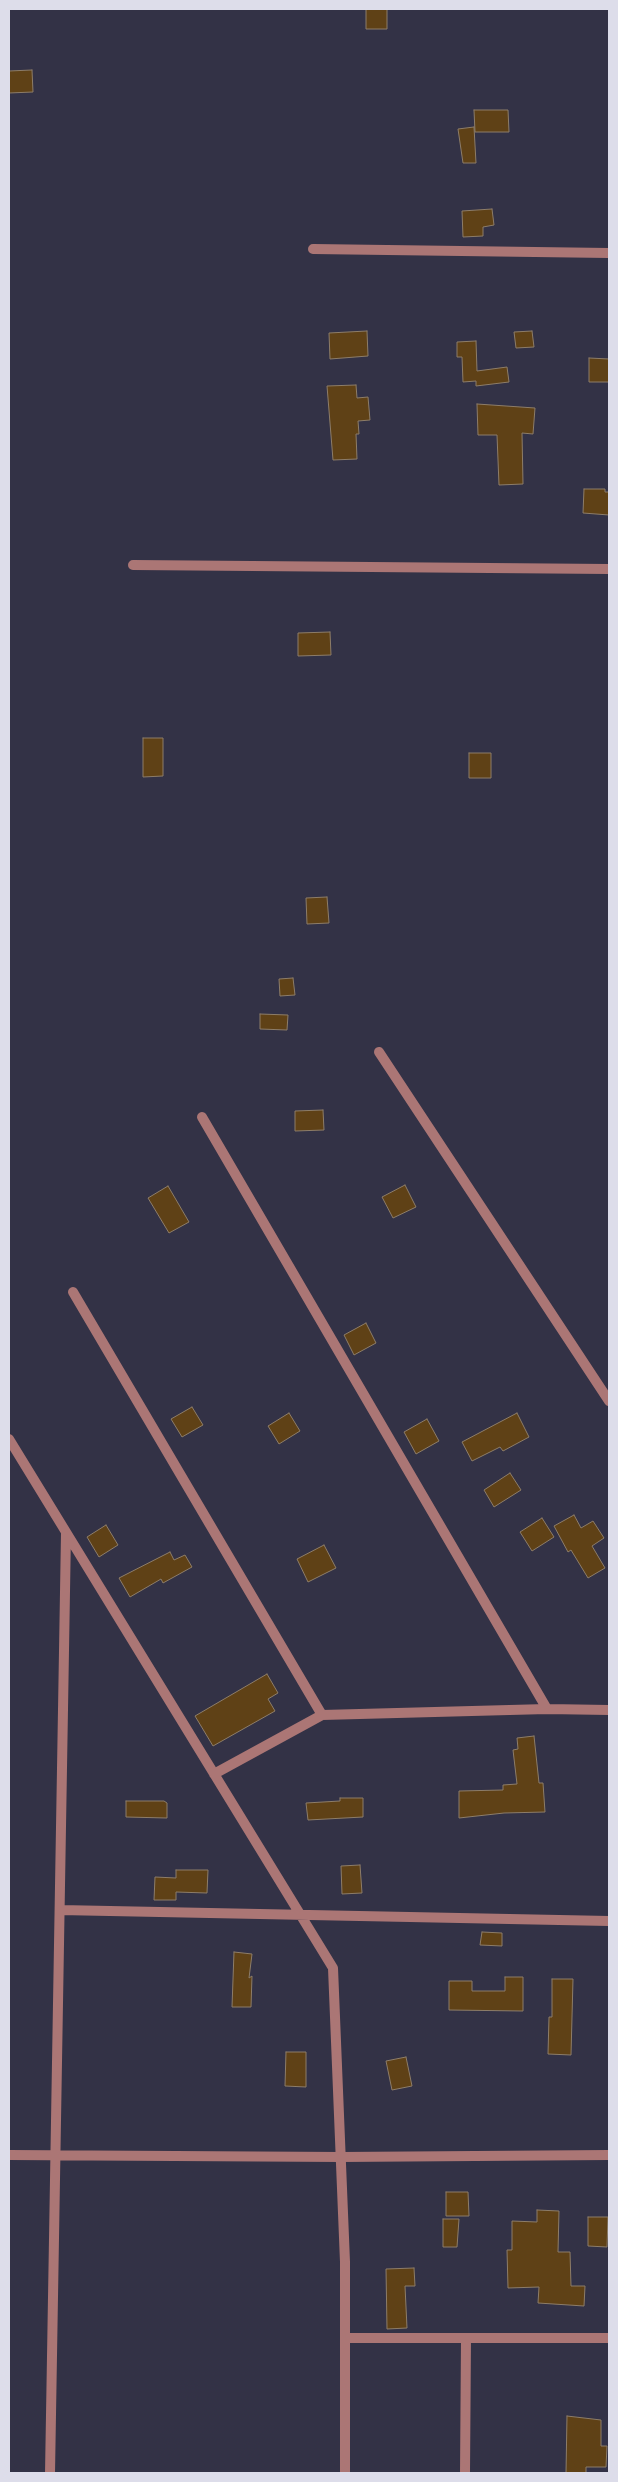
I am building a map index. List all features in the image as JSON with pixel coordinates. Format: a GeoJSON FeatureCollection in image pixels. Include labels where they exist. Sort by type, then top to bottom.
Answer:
{"type":"FeatureCollection","features":[{"type":"Feature","properties":{"kind":"street"},"geometry":{"type":"LineString","coordinates":[[313,249],[609,253]]}},
{"type":"Feature","properties":{"kind":"street"},"geometry":{"type":"LineString","coordinates":[[133,565],[609,569]]}},
{"type":"Feature","properties":{"kind":"street"},"geometry":{"type":"LineString","coordinates":[[379,1052],[609,1402]]}},
{"type":"Feature","properties":{"kind":"street"},"geometry":{"type":"LineString","coordinates":[[202,1116],[547,1709]]}},
{"type":"Feature","properties":{"kind":"street"},"geometry":{"type":"LineString","coordinates":[[73,1292],[322,1715]]}},
{"type":"Feature","properties":{"kind":"street"},"geometry":{"type":"LineString","coordinates":[[9,1439],[333,1968],[345,2262],[345,2473]]}},
{"type":"Feature","properties":{"kind":"street"},"geometry":{"type":"LineString","coordinates":[[50,2473],[66,1532]]}},
{"type":"Feature","properties":{"kind":"street"},"geometry":{"type":"LineString","coordinates":[[214,1774],[322,1715],[547,1709],[609,1710]]}},
{"type":"Feature","properties":{"kind":"street"},"geometry":{"type":"LineString","coordinates":[[60,1910],[609,1921]]}},
{"type":"Feature","properties":{"kind":"street"},"geometry":{"type":"LineString","coordinates":[[9,2155],[341,2157],[609,2155]]}},
{"type":"Feature","properties":{"kind":"street"},"geometry":{"type":"LineString","coordinates":[[345,2338],[609,2338]]}},
{"type":"Feature","properties":{"kind":"street"},"geometry":{"type":"LineString","coordinates":[[466,2338],[466,2473]]}},
{"type":"Feature","properties":{"kind":"building"},"geometry":{"type":"Polygon","coordinates":[[[366,9],[387,9],[387,29],[366,29],[366,9]]]}},
{"type":"Feature","properties":{"kind":"building"},"geometry":{"type":"Polygon","coordinates":[[[32,70],[33,92],[9,93],[9,71],[32,70]]]}},
{"type":"Feature","properties":{"kind":"building"},"geometry":{"type":"Polygon","coordinates":[[[474,110],[508,110],[509,132],[475,132],[474,110]]]}},
{"type":"Feature","properties":{"kind":"building"},"geometry":{"type":"Polygon","coordinates":[[[474,127],[476,163],[463,163],[458,129],[474,127]]]}},
{"type":"Feature","properties":{"kind":"building"},"geometry":{"type":"Polygon","coordinates":[[[492,209],[494,225],[483,227],[483,236],[463,237],[462,211],[492,209]]]}},
{"type":"Feature","properties":{"kind":"building"},"geometry":{"type":"Polygon","coordinates":[[[367,331],[368,356],[330,359],[329,333],[367,331]]]}},
{"type":"Feature","properties":{"kind":"building"},"geometry":{"type":"Polygon","coordinates":[[[532,331],[534,347],[516,348],[514,332],[532,331]]]}},
{"type":"Feature","properties":{"kind":"building"},"geometry":{"type":"Polygon","coordinates":[[[476,341],[477,371],[507,367],[509,382],[476,386],[476,381],[463,382],[462,357],[457,357],[457,342],[476,341]]]}},
{"type":"Feature","properties":{"kind":"building"},"geometry":{"type":"Polygon","coordinates":[[[589,358],[609,359],[609,382],[589,382],[589,358]]]}},
{"type":"Feature","properties":{"kind":"building"},"geometry":{"type":"Polygon","coordinates":[[[356,385],[357,398],[368,397],[370,420],[358,421],[359,434],[356,434],[357,459],[333,460],[327,386],[356,385]]]}},
{"type":"Feature","properties":{"kind":"building"},"geometry":{"type":"Polygon","coordinates":[[[477,404],[535,408],[533,434],[522,433],[523,484],[499,485],[497,435],[478,435],[477,404]]]}},
{"type":"Feature","properties":{"kind":"building"},"geometry":{"type":"Polygon","coordinates":[[[584,489],[605,489],[605,492],[609,492],[609,515],[583,513],[584,489]]]}},
{"type":"Feature","properties":{"kind":"building"},"geometry":{"type":"Polygon","coordinates":[[[330,632],[331,655],[298,656],[298,633],[330,632]]]}},
{"type":"Feature","properties":{"kind":"building"},"geometry":{"type":"Polygon","coordinates":[[[143,738],[163,738],[163,776],[143,777],[143,738]]]}},
{"type":"Feature","properties":{"kind":"building"},"geometry":{"type":"Polygon","coordinates":[[[469,753],[491,753],[491,778],[469,778],[469,753]]]}},
{"type":"Feature","properties":{"kind":"building"},"geometry":{"type":"Polygon","coordinates":[[[327,897],[329,923],[307,924],[306,898],[327,897]]]}},
{"type":"Feature","properties":{"kind":"building"},"geometry":{"type":"Polygon","coordinates":[[[293,978],[295,995],[280,996],[279,979],[293,978]]]}},
{"type":"Feature","properties":{"kind":"building"},"geometry":{"type":"Polygon","coordinates":[[[260,1014],[288,1015],[287,1030],[260,1029],[260,1014]]]}},
{"type":"Feature","properties":{"kind":"building"},"geometry":{"type":"Polygon","coordinates":[[[323,1110],[324,1130],[295,1131],[295,1111],[323,1110]]]}},
{"type":"Feature","properties":{"kind":"building"},"geometry":{"type":"Polygon","coordinates":[[[405,1185],[416,1207],[393,1218],[382,1197],[405,1185]]]}},
{"type":"Feature","properties":{"kind":"building"},"geometry":{"type":"Polygon","coordinates":[[[168,1186],[189,1222],[169,1233],[148,1198],[168,1186]]]}},
{"type":"Feature","properties":{"kind":"building"},"geometry":{"type":"Polygon","coordinates":[[[366,1323],[376,1343],[354,1355],[344,1335],[366,1323]]]}},
{"type":"Feature","properties":{"kind":"building"},"geometry":{"type":"Polygon","coordinates":[[[192,1407],[203,1425],[182,1437],[171,1419],[192,1407]]]}},
{"type":"Feature","properties":{"kind":"building"},"geometry":{"type":"Polygon","coordinates":[[[289,1413],[300,1431],[279,1444],[268,1426],[289,1413]]]}},
{"type":"Feature","properties":{"kind":"building"},"geometry":{"type":"Polygon","coordinates":[[[517,1413],[529,1437],[503,1451],[500,1447],[472,1461],[462,1442],[517,1413]]]}},
{"type":"Feature","properties":{"kind":"building"},"geometry":{"type":"Polygon","coordinates":[[[427,1419],[439,1441],[416,1454],[404,1432],[427,1419]]]}},
{"type":"Feature","properties":{"kind":"building"},"geometry":{"type":"Polygon","coordinates":[[[510,1473],[521,1490],[494,1507],[484,1490],[510,1473]]]}},
{"type":"Feature","properties":{"kind":"building"},"geometry":{"type":"Polygon","coordinates":[[[574,1515],[581,1528],[593,1521],[604,1538],[592,1546],[605,1568],[588,1578],[571,1550],[568,1552],[554,1526],[574,1515]]]}},
{"type":"Feature","properties":{"kind":"building"},"geometry":{"type":"Polygon","coordinates":[[[542,1518],[554,1537],[532,1551],[520,1532],[542,1518]]]}},
{"type":"Feature","properties":{"kind":"building"},"geometry":{"type":"Polygon","coordinates":[[[106,1525],[118,1545],[99,1557],[87,1537],[106,1525]]]}},
{"type":"Feature","properties":{"kind":"building"},"geometry":{"type":"Polygon","coordinates":[[[324,1545],[336,1568],[308,1582],[297,1559],[324,1545]]]}},
{"type":"Feature","properties":{"kind":"building"},"geometry":{"type":"Polygon","coordinates":[[[170,1552],[174,1560],[185,1555],[192,1567],[163,1583],[161,1579],[130,1597],[119,1578],[170,1552]]]}},
{"type":"Feature","properties":{"kind":"building"},"geometry":{"type":"Polygon","coordinates":[[[267,1674],[278,1693],[268,1699],[275,1711],[213,1746],[195,1716],[267,1674]]]}},
{"type":"Feature","properties":{"kind":"building"},"geometry":{"type":"Polygon","coordinates":[[[534,1736],[539,1783],[543,1783],[545,1812],[504,1813],[459,1818],[459,1791],[503,1790],[503,1785],[517,1784],[513,1750],[518,1749],[517,1738],[534,1736]]]}},
{"type":"Feature","properties":{"kind":"building"},"geometry":{"type":"Polygon","coordinates":[[[340,1798],[363,1798],[363,1817],[308,1820],[306,1803],[340,1801],[340,1798]]]}},
{"type":"Feature","properties":{"kind":"building"},"geometry":{"type":"Polygon","coordinates":[[[126,1801],[164,1801],[167,1803],[167,1818],[126,1817],[126,1801]]]}},
{"type":"Feature","properties":{"kind":"building"},"geometry":{"type":"Polygon","coordinates":[[[360,1865],[362,1893],[342,1894],[341,1866],[360,1865]]]}},
{"type":"Feature","properties":{"kind":"building"},"geometry":{"type":"Polygon","coordinates":[[[176,1870],[208,1870],[207,1893],[176,1892],[176,1900],[154,1900],[155,1877],[176,1878],[176,1870]]]}},
{"type":"Feature","properties":{"kind":"building"},"geometry":{"type":"Polygon","coordinates":[[[482,1932],[502,1933],[502,1946],[480,1945],[482,1932]]]}},
{"type":"Feature","properties":{"kind":"building"},"geometry":{"type":"Polygon","coordinates":[[[234,1952],[252,1954],[249,1978],[252,1976],[251,2007],[232,2007],[234,1952]]]}},
{"type":"Feature","properties":{"kind":"building"},"geometry":{"type":"Polygon","coordinates":[[[505,1977],[523,1977],[523,2011],[449,2010],[449,1981],[472,1981],[472,1991],[505,1991],[505,1977]]]}},
{"type":"Feature","properties":{"kind":"building"},"geometry":{"type":"Polygon","coordinates":[[[552,1979],[573,1979],[571,2055],[548,2054],[549,2017],[552,2017],[552,1979]]]}},
{"type":"Feature","properties":{"kind":"building"},"geometry":{"type":"Polygon","coordinates":[[[286,2052],[306,2052],[306,2087],[285,2086],[286,2052]]]}},
{"type":"Feature","properties":{"kind":"building"},"geometry":{"type":"Polygon","coordinates":[[[406,2057],[412,2086],[392,2090],[386,2061],[406,2057]]]}},
{"type":"Feature","properties":{"kind":"building"},"geometry":{"type":"Polygon","coordinates":[[[446,2192],[468,2192],[469,2216],[446,2216],[446,2192]]]}},
{"type":"Feature","properties":{"kind":"building"},"geometry":{"type":"Polygon","coordinates":[[[537,2210],[559,2211],[558,2252],[570,2252],[571,2286],[585,2286],[584,2306],[538,2303],[539,2287],[508,2288],[507,2250],[512,2250],[512,2221],[537,2222],[537,2210]]]}},
{"type":"Feature","properties":{"kind":"building"},"geometry":{"type":"Polygon","coordinates":[[[588,2217],[608,2217],[607,2247],[588,2246],[588,2217]]]}},
{"type":"Feature","properties":{"kind":"building"},"geometry":{"type":"Polygon","coordinates":[[[443,2219],[459,2219],[457,2247],[443,2247],[443,2219]]]}},
{"type":"Feature","properties":{"kind":"building"},"geometry":{"type":"Polygon","coordinates":[[[414,2268],[415,2286],[405,2286],[407,2328],[387,2329],[386,2269],[414,2268]]]}},
{"type":"Feature","properties":{"kind":"building"},"geometry":{"type":"Polygon","coordinates":[[[567,2416],[601,2420],[601,2446],[607,2446],[606,2467],[586,2467],[586,2473],[566,2473],[567,2416]]]}}]}
